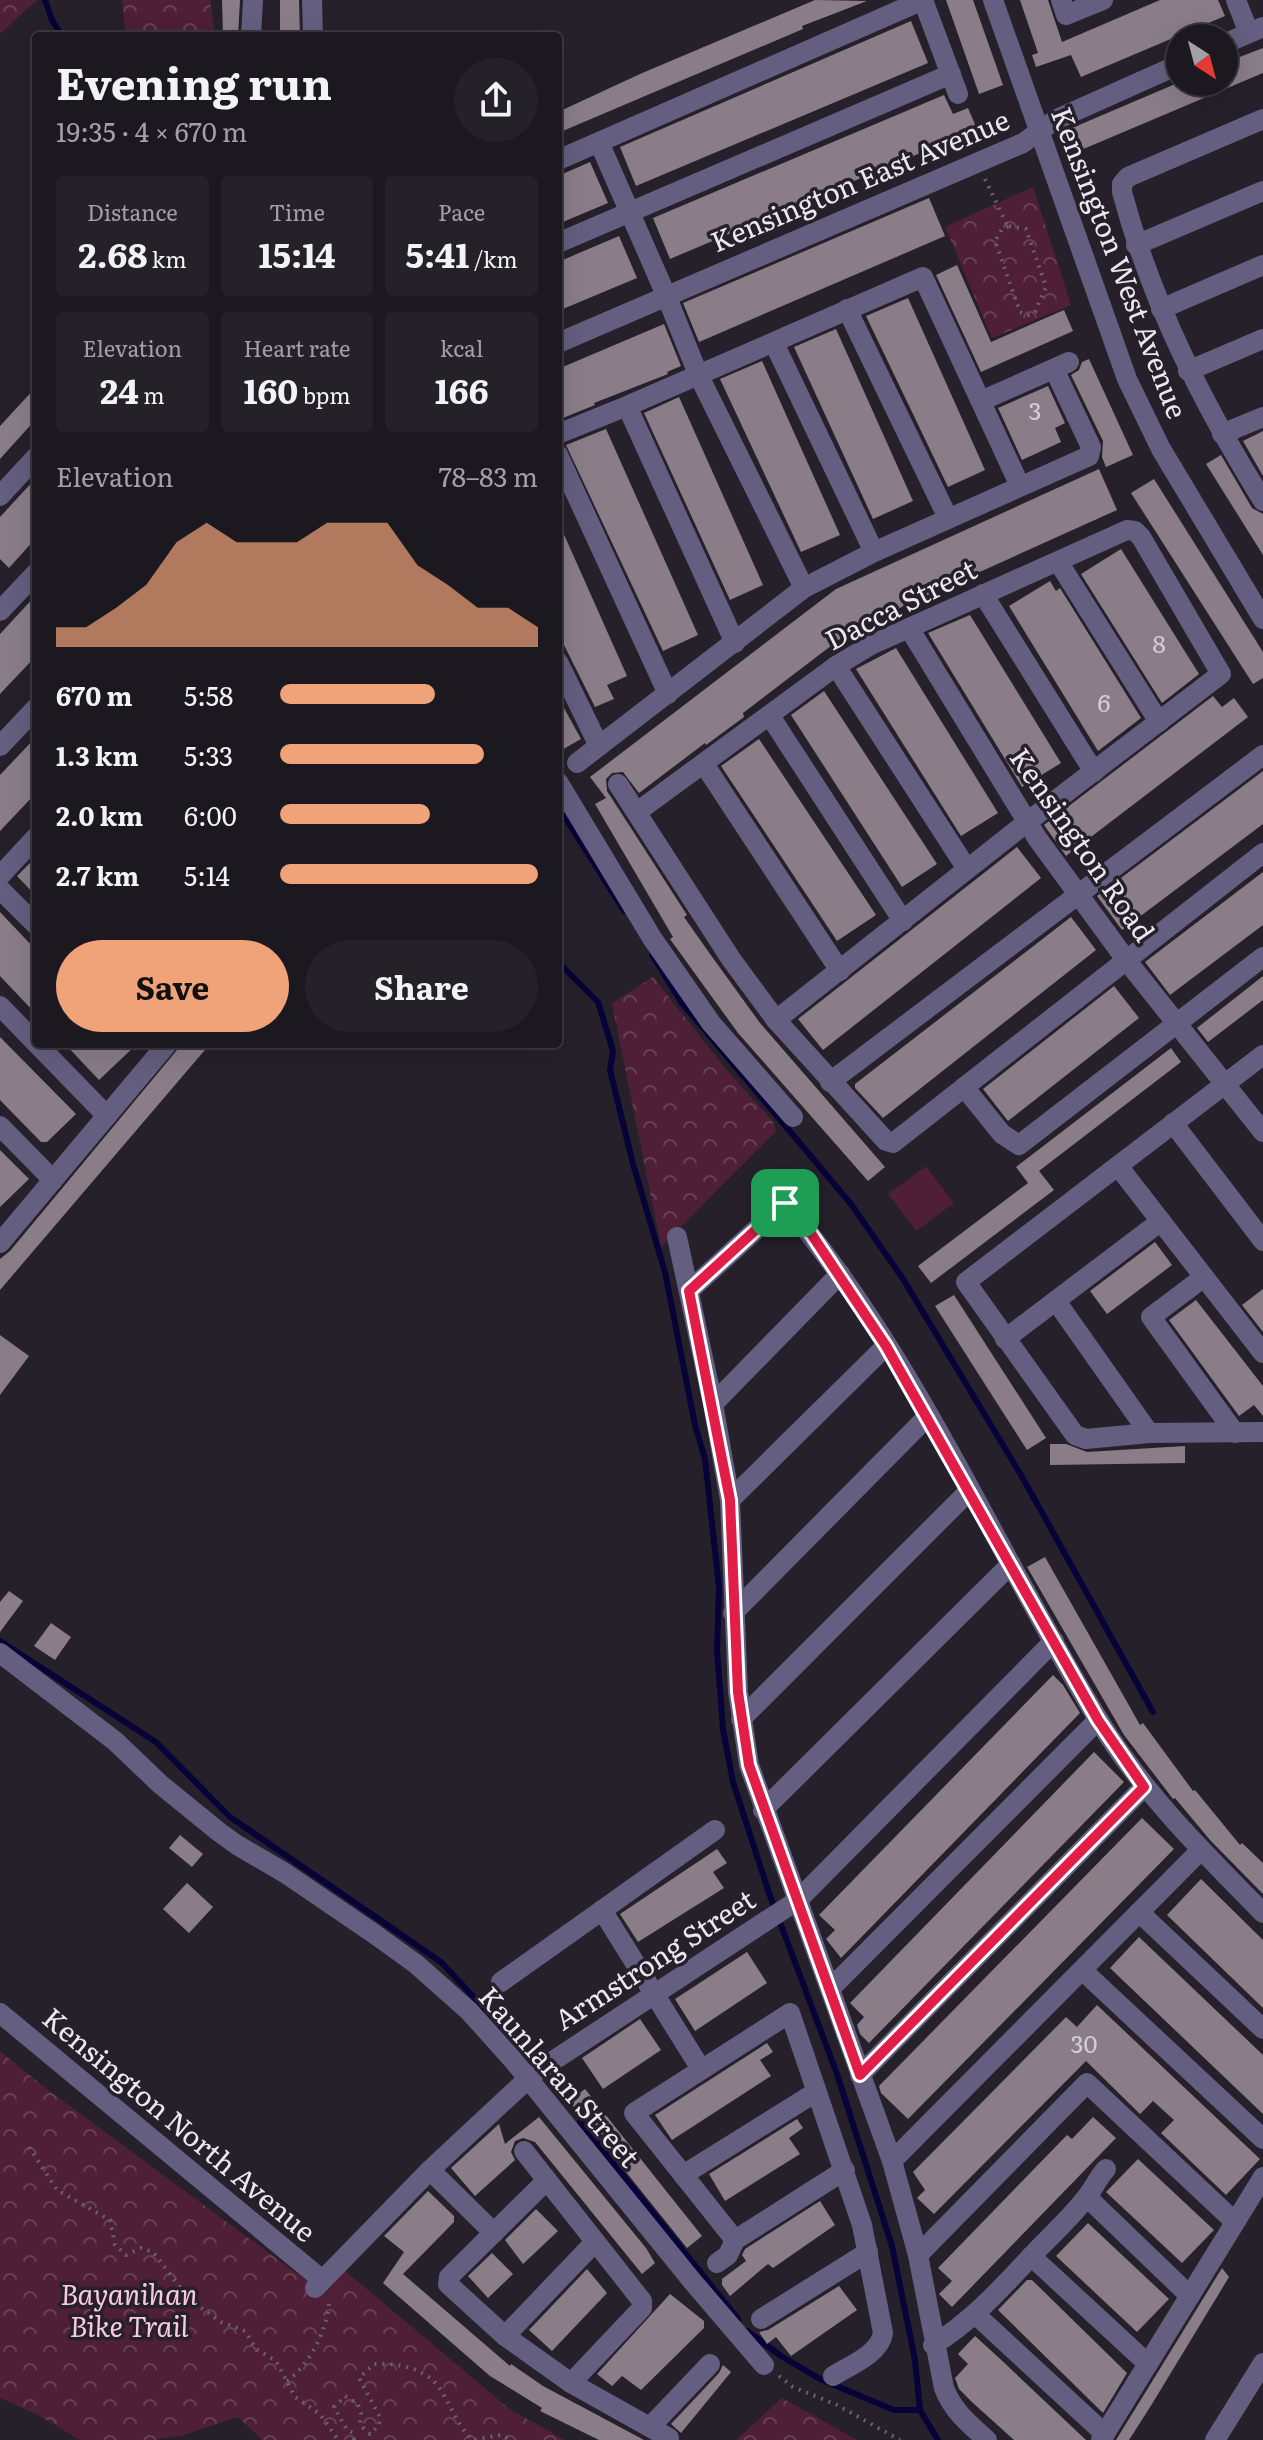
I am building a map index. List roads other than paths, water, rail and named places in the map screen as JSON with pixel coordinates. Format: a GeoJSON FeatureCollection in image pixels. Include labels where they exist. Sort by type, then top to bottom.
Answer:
{"type":"FeatureCollection","features":[{"type":"Feature","properties":{"kind":"street"},"geometry":{"type":"LineString","coordinates":[[251,32],[253,0]]}},
{"type":"Feature","properties":{"kind":"street"},"geometry":{"type":"LineString","coordinates":[[312,0],[313,32]]}},
{"type":"Feature","properties":{"kind":"street"},"geometry":{"type":"LineString","coordinates":[[562,158],[923,0],[958,94]]}},
{"type":"Feature","properties":{"kind":"street","name":"Kensington West Avenue"},"geometry":{"type":"LineString","coordinates":[[993,0],[1117,353],[1138,404],[1263,619]]}},
{"type":"Feature","properties":{"kind":"street"},"geometry":{"type":"LineString","coordinates":[[1064,7],[1103,0]]}},
{"type":"Feature","properties":{"kind":"street"},"geometry":{"type":"LineString","coordinates":[[1236,0],[1256,30]]}},
{"type":"Feature","properties":{"kind":"street","name":"Kensington East Avenue"},"geometry":{"type":"LineString","coordinates":[[562,341],[1023,143],[1055,120],[1166,70]]}},
{"type":"Feature","properties":{"kind":"street"},"geometry":{"type":"LineString","coordinates":[[562,241],[951,74]]}},
{"type":"Feature","properties":{"kind":"street"},"geometry":{"type":"LineString","coordinates":[[1263,119],[1128,177],[1122,184],[1136,245],[1188,371],[1263,501]]}},
{"type":"Feature","properties":{"kind":"street"},"geometry":{"type":"LineString","coordinates":[[599,142],[698,374],[804,588]]}},
{"type":"Feature","properties":{"kind":"street"},"geometry":{"type":"LineString","coordinates":[[1136,245],[1263,191]]}},
{"type":"Feature","properties":{"kind":"street"},"geometry":{"type":"LineString","coordinates":[[1161,309],[1263,265]]}},
{"type":"Feature","properties":{"kind":"street"},"geometry":{"type":"LineString","coordinates":[[562,432],[923,277],[1020,486]]}},
{"type":"Feature","properties":{"kind":"street"},"geometry":{"type":"LineString","coordinates":[[847,309],[948,518]]}},
{"type":"Feature","properties":{"kind":"street"},"geometry":{"type":"LineString","coordinates":[[1188,371],[1263,339]]}},
{"type":"Feature","properties":{"kind":"street"},"geometry":{"type":"LineString","coordinates":[[774,343],[874,552]]}},
{"type":"Feature","properties":{"kind":"street"},"geometry":{"type":"LineString","coordinates":[[577,763],[804,588],[874,552],[1089,456],[1091,447],[1061,365],[981,401]]}},
{"type":"Feature","properties":{"kind":"street"},"geometry":{"type":"LineString","coordinates":[[627,406],[735,643]]}},
{"type":"Feature","properties":{"kind":"street"},"geometry":{"type":"LineString","coordinates":[[1222,434],[1263,417]]}},
{"type":"Feature","properties":{"kind":"street"},"geometry":{"type":"LineString","coordinates":[[0,496],[32,461]]}},
{"type":"Feature","properties":{"kind":"street"},"geometry":{"type":"LineString","coordinates":[[562,464],[668,694]]}},
{"type":"Feature","properties":{"kind":"street","name":"Dacca Street"},"geometry":{"type":"LineString","coordinates":[[637,812],[836,666],[871,645],[1127,530],[1135,531],[1141,537],[1221,674],[1159,722]]}},
{"type":"Feature","properties":{"kind":"street"},"geometry":{"type":"LineString","coordinates":[[776,1020],[1159,722],[1059,563]]}},
{"type":"Feature","properties":{"kind":"street"},"geometry":{"type":"LineString","coordinates":[[0,611],[32,577]]}},
{"type":"Feature","properties":{"kind":"street"},"geometry":{"type":"LineString","coordinates":[[983,594],[1094,772]]}},
{"type":"Feature","properties":{"kind":"street","name":"Kensington Road"},"geometry":{"type":"LineString","coordinates":[[909,628],[1026,823],[1127,961],[1263,1132]]}},
{"type":"Feature","properties":{"kind":"street"},"geometry":{"type":"LineString","coordinates":[[836,666],[967,869]]}},
{"type":"Feature","properties":{"kind":"street"},"geometry":{"type":"LineString","coordinates":[[562,670],[599,746]]}},
{"type":"Feature","properties":{"kind":"street"},"geometry":{"type":"LineString","coordinates":[[0,746],[32,712]]}},
{"type":"Feature","properties":{"kind":"street"},"geometry":{"type":"LineString","coordinates":[[770,716],[903,921]]}},
{"type":"Feature","properties":{"kind":"street"},"geometry":{"type":"LineString","coordinates":[[830,1082],[1263,755]]}},
{"type":"Feature","properties":{"kind":"street"},"geometry":{"type":"LineString","coordinates":[[704,764],[840,971]]}},
{"type":"Feature","properties":{"kind":"street"},"geometry":{"type":"LineString","coordinates":[[618,784],[731,959],[776,1020],[886,1141],[893,1143],[1263,853]]}},
{"type":"Feature","properties":{"kind":"street"},"geometry":{"type":"LineString","coordinates":[[562,789],[652,938],[711,1023],[793,1117]]}},
{"type":"Feature","properties":{"kind":"street"},"geometry":{"type":"LineString","coordinates":[[0,876],[32,841]]}},
{"type":"Feature","properties":{"kind":"street"},"geometry":{"type":"LineString","coordinates":[[0,889],[32,921]]}},
{"type":"Feature","properties":{"kind":"street"},"geometry":{"type":"LineString","coordinates":[[964,1087],[1002,1134],[1019,1145],[1263,957]]}},
{"type":"Feature","properties":{"kind":"street"},"geometry":{"type":"LineString","coordinates":[[0,1006],[32,1040]]}},
{"type":"Feature","properties":{"kind":"street"},"geometry":{"type":"LineString","coordinates":[[40,1048],[107,1116]]}},
{"type":"Feature","properties":{"kind":"street"},"geometry":{"type":"LineString","coordinates":[[1,1241],[107,1116],[159,1048]]}},
{"type":"Feature","properties":{"kind":"street"},"geometry":{"type":"LineString","coordinates":[[1263,1055],[966,1282],[1075,1435],[1086,1439],[1149,1433],[1263,1432]]}},
{"type":"Feature","properties":{"kind":"street"},"geometry":{"type":"LineString","coordinates":[[1173,1123],[1263,1241]]}},
{"type":"Feature","properties":{"kind":"street"},"geometry":{"type":"LineString","coordinates":[[0,1126],[53,1180]]}},
{"type":"Feature","properties":{"kind":"street"},"geometry":{"type":"LineString","coordinates":[[1118,1166],[1263,1353]]}},
{"type":"Feature","properties":{"kind":"street"},"geometry":{"type":"LineString","coordinates":[[766,1182],[812,1235],[886,1346],[1098,1720],[1144,1787],[1263,1913]]}},
{"type":"Feature","properties":{"kind":"street"},"geometry":{"type":"LineString","coordinates":[[689,1291],[785,1203]]}},
{"type":"Feature","properties":{"kind":"street"},"geometry":{"type":"LineString","coordinates":[[1005,1339],[1161,1221]]}},
{"type":"Feature","properties":{"kind":"street"},"geometry":{"type":"LineString","coordinates":[[677,1237],[730,1500],[733,1613],[741,1719],[749,1765],[792,1904],[830,1989],[892,2161],[918,2255],[933,2345],[949,2401],[959,2415],[987,2440]]}},
{"type":"Feature","properties":{"kind":"street"},"geometry":{"type":"LineString","coordinates":[[713,1404],[840,1274]]}},
{"type":"Feature","properties":{"kind":"street"},"geometry":{"type":"LineString","coordinates":[[1204,1277],[1151,1317],[1235,1433]]}},
{"type":"Feature","properties":{"kind":"street"},"geometry":{"type":"LineString","coordinates":[[1056,1301],[1149,1433]]}},
{"type":"Feature","properties":{"kind":"street"},"geometry":{"type":"LineString","coordinates":[[730,1500],[886,1346]]}},
{"type":"Feature","properties":{"kind":"street"},"geometry":{"type":"LineString","coordinates":[[733,1613],[928,1416]]}},
{"type":"Feature","properties":{"kind":"street"},"geometry":{"type":"LineString","coordinates":[[741,1719],[970,1490]]}},
{"type":"Feature","properties":{"kind":"street"},"geometry":{"type":"LineString","coordinates":[[763,1810],[1011,1564]]}},
{"type":"Feature","properties":{"kind":"street","name":"Armstrong Street"},"geometry":{"type":"LineString","coordinates":[[322,2289],[430,2170],[528,2078],[792,1904],[1054,1641]]}},
{"type":"Feature","properties":{"kind":"street","name":"Kaunlaran Street"},"geometry":{"type":"LineString","coordinates":[[0,1653],[115,1741],[160,1784],[237,1845],[285,1873],[416,1964],[469,2011],[528,2078],[764,2365]]}},
{"type":"Feature","properties":{"kind":"street"},"geometry":{"type":"LineString","coordinates":[[830,1989],[1098,1720]]}},
{"type":"Feature","properties":{"kind":"street"},"geometry":{"type":"LineString","coordinates":[[860,2075],[1144,1787]]}},
{"type":"Feature","properties":{"kind":"street"},"geometry":{"type":"LineString","coordinates":[[501,1982],[715,1830]]}},
{"type":"Feature","properties":{"kind":"street"},"geometry":{"type":"LineString","coordinates":[[892,2161],[1201,1850]]}},
{"type":"Feature","properties":{"kind":"street"},"geometry":{"type":"LineString","coordinates":[[602,1910],[701,2069]]}},
{"type":"Feature","properties":{"kind":"street"},"geometry":{"type":"LineString","coordinates":[[1139,1912],[1263,2029]]}},
{"type":"Feature","properties":{"kind":"street"},"geometry":{"type":"LineString","coordinates":[[1082,1970],[1263,2139]]}},
{"type":"Feature","properties":{"kind":"street","name":"Kensington North Avenue"},"geometry":{"type":"LineString","coordinates":[[0,2013],[322,2289]]}},
{"type":"Feature","properties":{"kind":"street"},"geometry":{"type":"LineString","coordinates":[[735,2240],[634,2113],[790,2013],[845,2170],[868,2252],[883,2333],[882,2342],[875,2350],[833,2376]]}},
{"type":"Feature","properties":{"kind":"street"},"geometry":{"type":"LineString","coordinates":[[918,2255],[1087,2083],[1235,2222]]}},
{"type":"Feature","properties":{"kind":"street"},"geometry":{"type":"LineString","coordinates":[[683,2175],[816,2092]]}},
{"type":"Feature","properties":{"kind":"street"},"geometry":{"type":"LineString","coordinates":[[524,2151],[642,2301],[642,2308],[571,2383]]}},
{"type":"Feature","properties":{"kind":"street"},"geometry":{"type":"LineString","coordinates":[[933,2345],[975,2314],[1087,2197],[1106,2169]]}},
{"type":"Feature","properties":{"kind":"street"},"geometry":{"type":"LineString","coordinates":[[430,2170],[494,2233]]}},
{"type":"Feature","properties":{"kind":"street"},"geometry":{"type":"LineString","coordinates":[[717,2263],[728,2255],[735,2240],[845,2170]]}},
{"type":"Feature","properties":{"kind":"street"},"geometry":{"type":"LineString","coordinates":[[975,2314],[1103,2437],[1263,2177]]}},
{"type":"Feature","properties":{"kind":"street"},"geometry":{"type":"LineString","coordinates":[[547,2180],[449,2277],[448,2284],[505,2336],[571,2383],[669,2438]]}},
{"type":"Feature","properties":{"kind":"street"},"geometry":{"type":"LineString","coordinates":[[1087,2197],[1190,2296]]}},
{"type":"Feature","properties":{"kind":"street"},"geometry":{"type":"LineString","coordinates":[[505,2336],[595,2242]]}},
{"type":"Feature","properties":{"kind":"street"},"geometry":{"type":"LineString","coordinates":[[761,2319],[868,2252]]}},
{"type":"Feature","properties":{"kind":"street"},"geometry":{"type":"LineString","coordinates":[[1031,2256],[1148,2364]]}},
{"type":"Feature","properties":{"kind":"street"},"geometry":{"type":"LineString","coordinates":[[1215,2440],[1263,2363]]}},
{"type":"Feature","properties":{"kind":"street"},"geometry":{"type":"LineString","coordinates":[[651,2426],[710,2364]]}},
{"type":"Feature","properties":{"kind":"waterway"},"geometry":{"type":"LineString","coordinates":[[45,0],[60,32]]}},
{"type":"Feature","properties":{"kind":"waterway"},"geometry":{"type":"LineString","coordinates":[[562,812],[624,911]]}},
{"type":"Feature","properties":{"kind":"waterway"},"geometry":{"type":"LineString","coordinates":[[652,955],[682,1003],[851,1204],[903,1279],[1021,1475],[1153,1712]]}},
{"type":"Feature","properties":{"kind":"waterway"},"geometry":{"type":"LineString","coordinates":[[562,966],[598,1002],[613,1051],[610,1070],[633,1164],[665,1272],[695,1425],[705,1459],[719,1587],[717,1650],[723,1729],[733,1782],[769,1893],[837,2074],[892,2246],[915,2360],[920,2410]]}},
{"type":"Feature","properties":{"kind":"waterway"},"geometry":{"type":"LineString","coordinates":[[0,1641],[156,1742],[230,1817],[441,1962],[527,2054]]}},
{"type":"Feature","properties":{"kind":"waterway"},"geometry":{"type":"LineString","coordinates":[[580,2122],[738,2319]]}},
{"type":"Feature","properties":{"kind":"waterway"},"geometry":{"type":"LineString","coordinates":[[747,2331],[820,2379],[894,2410],[920,2410],[938,2440]]}},
{"type":"Feature","properties":{"kind":"park label","name":"Bayanihan Bike Trail"},"geometry":{"type":"Point","coordinates":[129,2311]}}]}
